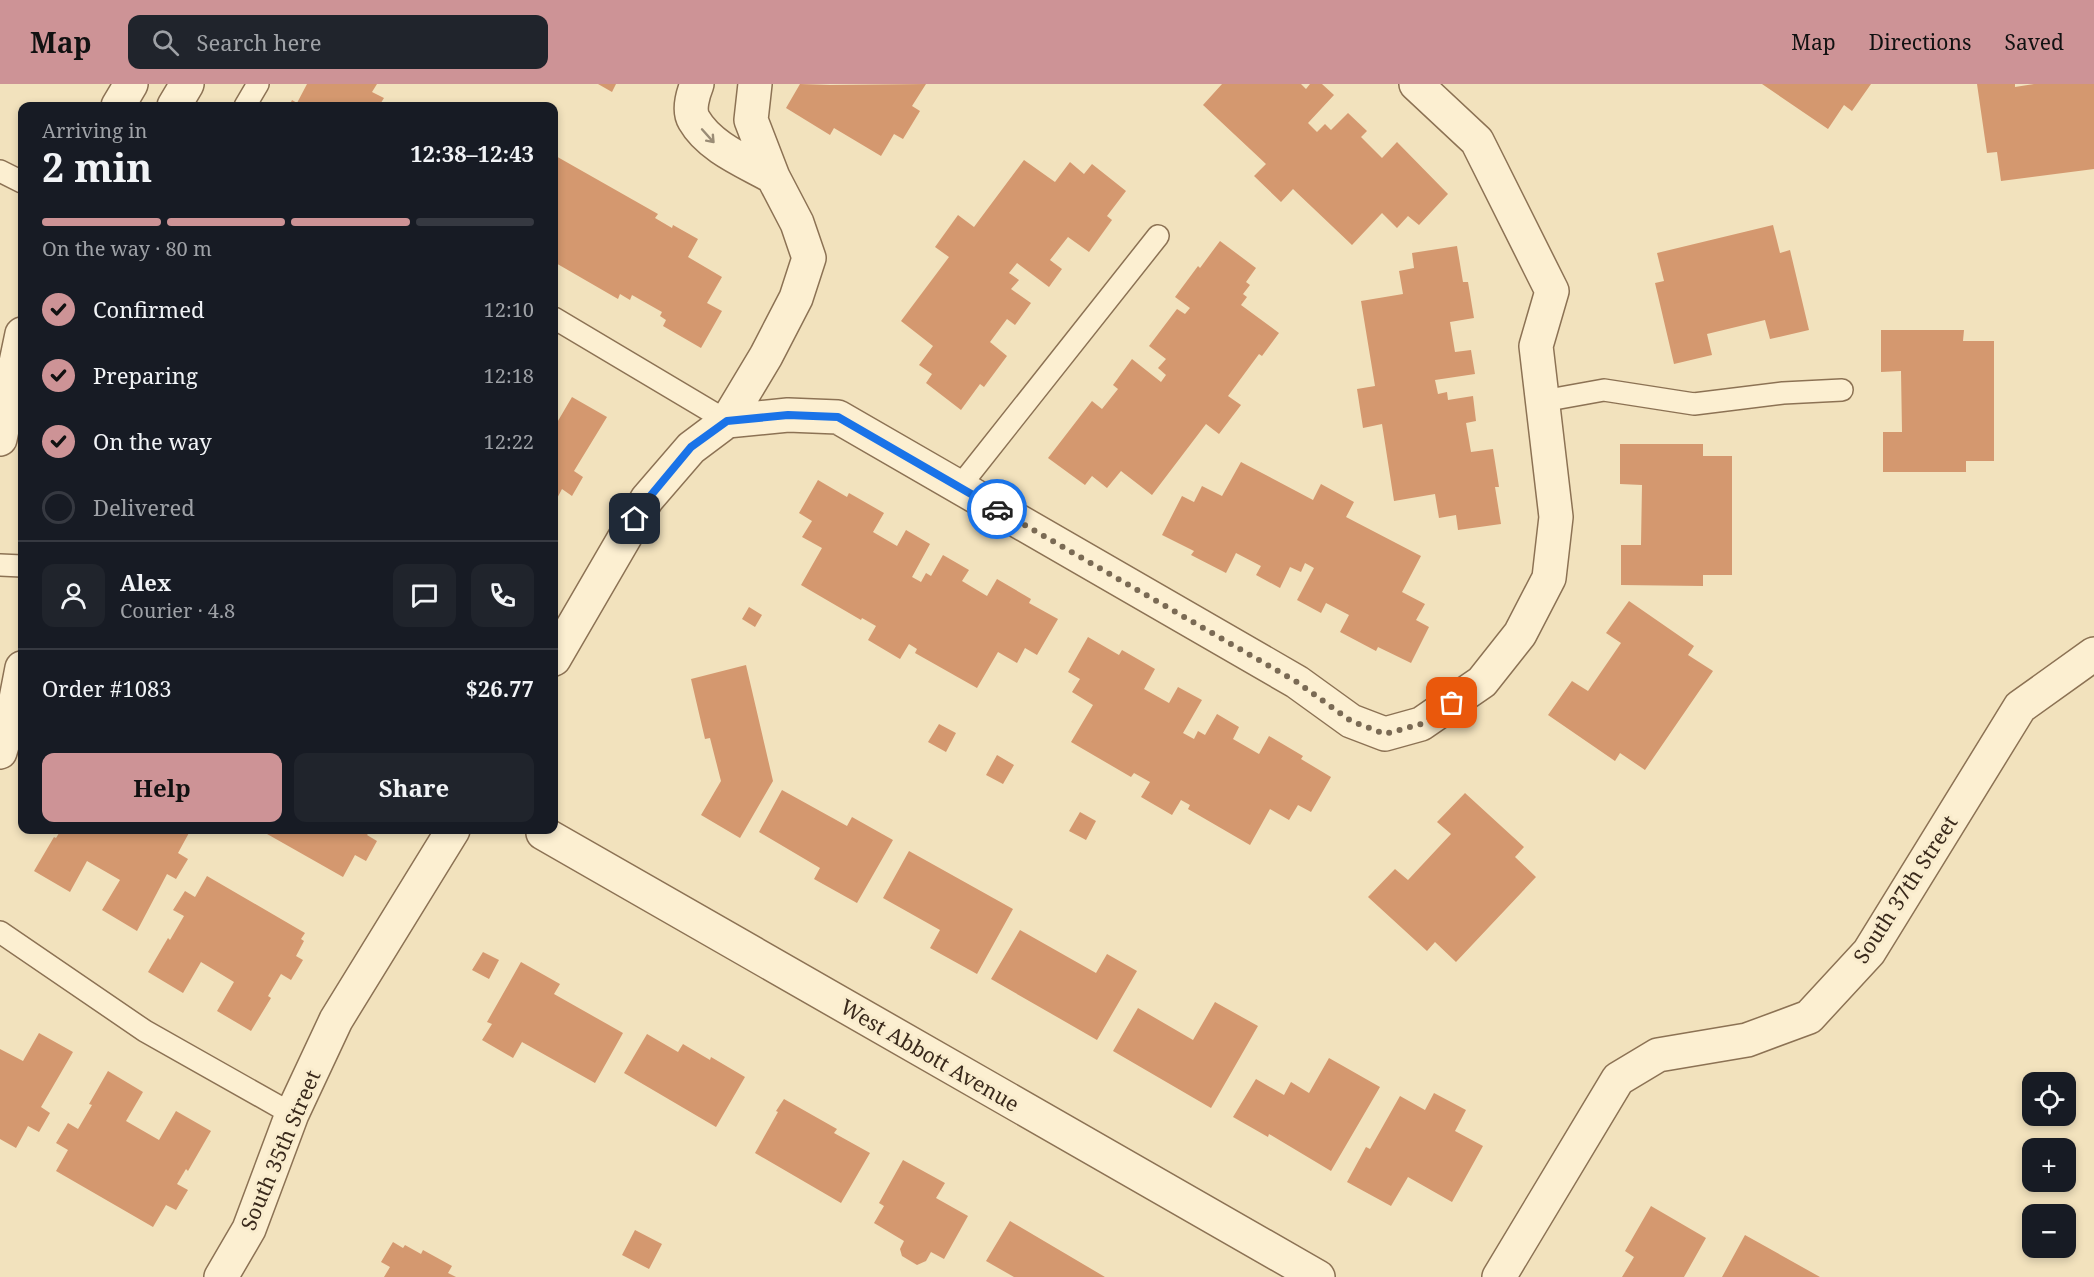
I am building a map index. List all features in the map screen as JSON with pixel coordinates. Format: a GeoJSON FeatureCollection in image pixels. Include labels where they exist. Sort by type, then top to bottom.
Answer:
{"type":"FeatureCollection","features":[{"type":"Feature","properties":{"kind":"street"},"geometry":{"type":"LineString","coordinates":[[120,102],[131,84]]}},
{"type":"Feature","properties":{"kind":"street"},"geometry":{"type":"LineString","coordinates":[[176,102],[187,84]]}},
{"type":"Feature","properties":{"kind":"street"},"geometry":{"type":"LineString","coordinates":[[697,84],[692,96],[693,119],[714,143],[773,177]]}},
{"type":"Feature","properties":{"kind":"street"},"geometry":{"type":"LineString","coordinates":[[558,652],[647,500],[691,447],[727,421],[766,356],[796,298],[809,258],[797,223],[773,177],[750,120],[755,84]]}},
{"type":"Feature","properties":{"kind":"street"},"geometry":{"type":"LineString","coordinates":[[727,421],[788,415],[838,417],[1297,682],[1351,721],[1385,734],[1421,724],[1482,682],[1520,634],[1549,578],[1556,517],[1536,346],[1552,291],[1477,141],[1416,84]]}},
{"type":"Feature","properties":{"kind":"street"},"geometry":{"type":"LineString","coordinates":[[0,439],[18,353]]}},
{"type":"Feature","properties":{"kind":"street","name":"South 37th Street"},"geometry":{"type":"LineString","coordinates":[[1500,1277],[1618,1079],[1658,1055],[1747,1040],[1809,1017],[1869,952],[2020,707],[2094,654]]}},
{"type":"Feature","properties":{"kind":"street"},"geometry":{"type":"LineString","coordinates":[[0,752],[18,689]]}},
{"type":"Feature","properties":{"kind":"street","name":"South 35th Street"},"geometry":{"type":"LineString","coordinates":[[221,1277],[249,1228],[292,1114],[336,1020],[451,834]]}},
{"type":"Feature","properties":{"kind":"street","name":"West Abbott Avenue"},"geometry":{"type":"LineString","coordinates":[[545,834],[1318,1277]]}},
{"type":"Feature","properties":{"kind":"lane"},"geometry":{"type":"LineString","coordinates":[[247,102],[258,84]]}},
{"type":"Feature","properties":{"kind":"lane"},"geometry":{"type":"LineString","coordinates":[[0,171],[18,180]]}},
{"type":"Feature","properties":{"kind":"lane"},"geometry":{"type":"LineString","coordinates":[[960,486],[1158,236]]}},
{"type":"Feature","properties":{"kind":"lane"},"geometry":{"type":"LineString","coordinates":[[558,320],[727,421]]}},
{"type":"Feature","properties":{"kind":"lane"},"geometry":{"type":"LineString","coordinates":[[1543,401],[1604,390],[1694,404],[1783,393],[1842,390]]}},
{"type":"Feature","properties":{"kind":"lane"},"geometry":{"type":"LineString","coordinates":[[0,565],[18,566]]}},
{"type":"Feature","properties":{"kind":"lane"},"geometry":{"type":"LineString","coordinates":[[0,932],[145,1031],[292,1114]]}},
{"type":"Feature","properties":{"kind":"building"},"geometry":{"type":"Polygon","coordinates":[[[307,84],[377,84],[372,92],[384,98],[382,102],[298,102],[307,84]]]}},
{"type":"Feature","properties":{"kind":"building"},"geometry":{"type":"Polygon","coordinates":[[[598,84],[616,84],[612,92],[598,84]]]}},
{"type":"Feature","properties":{"kind":"building"},"geometry":{"type":"Polygon","coordinates":[[[800,84],[926,84],[912,106],[920,111],[903,139],[894,134],[881,156],[834,128],[830,135],[786,108],[800,84]]]}},
{"type":"Feature","properties":{"kind":"building"},"geometry":{"type":"Polygon","coordinates":[[[1222,84],[1301,84],[1306,89],[1310,84],[1322,84],[1334,95],[1308,123],[1317,132],[1325,124],[1331,130],[1348,113],[1367,131],[1361,137],[1382,158],[1397,142],[1448,194],[1419,225],[1408,216],[1397,228],[1382,213],[1352,245],[1293,189],[1281,202],[1254,176],[1266,164],[1203,105],[1222,84]]]}},
{"type":"Feature","properties":{"kind":"building"},"geometry":{"type":"Polygon","coordinates":[[[1762,84],[1871,84],[1852,111],[1844,105],[1828,129],[1762,84]]]}},
{"type":"Feature","properties":{"kind":"building"},"geometry":{"type":"Polygon","coordinates":[[[1977,84],[2015,84],[2015,87],[2034,84],[2094,84],[2094,169],[2001,181],[1997,152],[1987,153],[1977,84]]]}},
{"type":"Feature","properties":{"kind":"building"},"geometry":{"type":"Polygon","coordinates":[[[558,157],[658,214],[655,218],[672,228],[673,225],[698,239],[688,257],[722,277],[707,303],[722,311],[701,348],[663,326],[666,320],[660,316],[662,312],[632,295],[630,300],[620,294],[618,299],[558,264],[558,157]]]}},
{"type":"Feature","properties":{"kind":"building"},"geometry":{"type":"Polygon","coordinates":[[[1024,160],[1055,182],[1070,162],[1084,174],[1092,164],[1126,191],[1107,216],[1112,220],[1089,252],[1068,237],[1050,260],[1062,269],[1049,287],[1017,263],[1009,273],[1019,280],[1011,289],[1031,303],[1015,325],[1007,319],[990,342],[1007,356],[984,387],[980,384],[961,410],[926,383],[932,374],[919,365],[933,346],[901,321],[949,257],[935,247],[958,215],[974,227],[1024,160]]]}},
{"type":"Feature","properties":{"kind":"building"},"geometry":{"type":"Polygon","coordinates":[[[1773,225],[1780,253],[1790,250],[1809,330],[1770,339],[1765,320],[1707,334],[1712,355],[1674,364],[1655,283],[1664,281],[1657,253],[1773,225]]]}},
{"type":"Feature","properties":{"kind":"building"},"geometry":{"type":"Polygon","coordinates":[[[1220,241],[1256,268],[1246,282],[1250,285],[1243,294],[1247,297],[1241,305],[1279,333],[1262,356],[1259,354],[1228,396],[1241,405],[1219,434],[1206,424],[1152,495],[1121,471],[1107,488],[1092,476],[1085,485],[1048,458],[1092,401],[1102,409],[1118,389],[1113,385],[1132,359],[1161,382],[1166,375],[1158,368],[1166,359],[1149,346],[1177,309],[1185,314],[1190,308],[1175,297],[1220,241]]]}},
{"type":"Feature","properties":{"kind":"building"},"geometry":{"type":"Polygon","coordinates":[[[1457,246],[1463,282],[1468,282],[1474,318],[1450,322],[1455,352],[1471,350],[1475,374],[1435,380],[1438,394],[1447,392],[1448,400],[1473,396],[1476,421],[1466,423],[1471,452],[1493,449],[1499,487],[1495,487],[1501,524],[1458,530],[1456,515],[1439,518],[1435,494],[1394,501],[1382,424],[1363,428],[1357,389],[1375,386],[1361,301],[1403,294],[1399,271],[1414,268],[1412,253],[1457,246]]]}},
{"type":"Feature","properties":{"kind":"building"},"geometry":{"type":"Polygon","coordinates":[[[1881,330],[1964,330],[1963,341],[1994,341],[1994,461],[1966,461],[1966,472],[1883,472],[1883,432],[1902,432],[1901,371],[1881,372],[1881,330]]]}},
{"type":"Feature","properties":{"kind":"building"},"geometry":{"type":"Polygon","coordinates":[[[572,397],[607,417],[574,471],[583,477],[572,496],[562,489],[558,496],[558,421],[572,397]]]}},
{"type":"Feature","properties":{"kind":"building"},"geometry":{"type":"Polygon","coordinates":[[[1620,444],[1703,444],[1703,456],[1732,456],[1732,575],[1703,575],[1703,586],[1621,585],[1621,545],[1641,545],[1642,485],[1620,484],[1620,444]]]}},
{"type":"Feature","properties":{"kind":"building"},"geometry":{"type":"Polygon","coordinates":[[[1241,462],[1313,500],[1321,484],[1354,502],[1346,517],[1421,556],[1402,592],[1425,604],[1416,620],[1429,627],[1411,663],[1378,647],[1376,651],[1340,632],[1349,615],[1326,603],[1321,613],[1297,600],[1314,568],[1305,563],[1301,572],[1290,567],[1280,588],[1256,575],[1261,566],[1236,553],[1226,573],[1191,555],[1194,551],[1162,535],[1182,496],[1194,502],[1202,486],[1222,496],[1241,462]]]}},
{"type":"Feature","properties":{"kind":"building"},"geometry":{"type":"Polygon","coordinates":[[[818,480],[847,497],[849,493],[884,513],[873,532],[897,546],[906,530],[930,544],[912,577],[921,582],[926,573],[931,576],[943,555],[969,570],[962,581],[987,596],[997,579],[1031,599],[1029,603],[1058,619],[1037,655],[1025,648],[1017,663],[998,652],[977,688],[915,653],[917,649],[909,644],[900,659],[868,640],[876,626],[862,618],[861,620],[801,585],[822,548],[802,537],[812,521],[799,513],[818,480]]]}},
{"type":"Feature","properties":{"kind":"building"},"geometry":{"type":"Polygon","coordinates":[[[1629,601],[1694,646],[1688,655],[1713,671],[1645,770],[1620,753],[1615,761],[1548,715],[1572,681],[1588,691],[1621,643],[1606,633],[1629,601]]]}},
{"type":"Feature","properties":{"kind":"building"},"geometry":{"type":"Polygon","coordinates":[[[749,607],[762,615],[755,627],[742,619],[749,607]]]}},
{"type":"Feature","properties":{"kind":"building"},"geometry":{"type":"Polygon","coordinates":[[[1088,637],[1119,655],[1122,650],[1155,669],[1144,689],[1169,703],[1178,687],[1202,700],[1183,733],[1194,739],[1198,731],[1205,735],[1217,714],[1239,727],[1233,739],[1259,754],[1269,736],[1303,756],[1301,759],[1331,777],[1311,812],[1298,805],[1289,820],[1270,809],[1250,845],[1188,809],[1190,805],[1181,800],[1172,815],[1141,797],[1150,782],[1134,773],[1131,777],[1071,742],[1093,705],[1072,692],[1080,679],[1068,672],[1088,637]]]}},
{"type":"Feature","properties":{"kind":"building"},"geometry":{"type":"Polygon","coordinates":[[[746,665],[773,781],[740,838],[701,815],[721,781],[710,738],[705,739],[691,679],[746,665]]]}},
{"type":"Feature","properties":{"kind":"building"},"geometry":{"type":"Polygon","coordinates":[[[939,724],[956,733],[946,752],[928,742],[939,724]]]}},
{"type":"Feature","properties":{"kind":"building"},"geometry":{"type":"Polygon","coordinates":[[[997,755],[1014,765],[1003,784],[986,775],[997,755]]]}},
{"type":"Feature","properties":{"kind":"building"},"geometry":{"type":"Polygon","coordinates":[[[782,790],[847,826],[852,817],[893,840],[857,903],[814,879],[820,868],[759,832],[782,790]]]}},
{"type":"Feature","properties":{"kind":"building"},"geometry":{"type":"Polygon","coordinates":[[[1465,793],[1524,847],[1515,857],[1536,877],[1456,962],[1435,942],[1427,951],[1368,897],[1395,869],[1408,880],[1451,834],[1437,822],[1465,793]]]}},
{"type":"Feature","properties":{"kind":"building"},"geometry":{"type":"Polygon","coordinates":[[[1080,812],[1096,821],[1086,840],[1069,831],[1080,812]]]}},
{"type":"Feature","properties":{"kind":"building"},"geometry":{"type":"Polygon","coordinates":[[[58,834],[188,834],[178,853],[188,859],[176,879],[167,874],[137,931],[102,910],[120,880],[87,861],[70,892],[34,871],[54,837],[56,838],[58,834]]]}},
{"type":"Feature","properties":{"kind":"building"},"geometry":{"type":"Polygon","coordinates":[[[267,834],[368,834],[377,841],[366,861],[355,855],[343,877],[267,834]]]}},
{"type":"Feature","properties":{"kind":"building"},"geometry":{"type":"Polygon","coordinates":[[[909,851],[1013,909],[977,974],[930,948],[940,930],[883,898],[909,851]]]}},
{"type":"Feature","properties":{"kind":"building"},"geometry":{"type":"Polygon","coordinates":[[[207,876],[305,933],[301,939],[304,941],[296,956],[303,960],[291,980],[281,974],[268,996],[271,998],[251,1031],[217,1011],[234,982],[201,962],[183,993],[148,972],[184,916],[173,910],[185,891],[195,897],[207,876]]]}},
{"type":"Feature","properties":{"kind":"building"},"geometry":{"type":"Polygon","coordinates":[[[1020,930],[1096,973],[1107,954],[1137,971],[1097,1040],[991,979],[1020,930]]]}},
{"type":"Feature","properties":{"kind":"building"},"geometry":{"type":"Polygon","coordinates":[[[483,952],[499,960],[489,979],[472,970],[483,952]]]}},
{"type":"Feature","properties":{"kind":"building"},"geometry":{"type":"Polygon","coordinates":[[[521,962],[560,984],[554,994],[623,1033],[595,1083],[522,1042],[513,1058],[482,1040],[492,1024],[487,1022],[521,962]]]}},
{"type":"Feature","properties":{"kind":"building"},"geometry":{"type":"Polygon","coordinates":[[[1215,1002],[1258,1026],[1211,1108],[1113,1051],[1138,1008],[1193,1040],[1215,1002]]]}},
{"type":"Feature","properties":{"kind":"building"},"geometry":{"type":"Polygon","coordinates":[[[39,1033],[73,1052],[41,1107],[50,1113],[39,1132],[28,1126],[16,1148],[0,1139],[0,1049],[23,1061],[39,1033]]]}},
{"type":"Feature","properties":{"kind":"building"},"geometry":{"type":"Polygon","coordinates":[[[647,1034],[678,1052],[683,1044],[745,1077],[716,1127],[624,1073],[647,1034]]]}},
{"type":"Feature","properties":{"kind":"building"},"geometry":{"type":"Polygon","coordinates":[[[1329,1058],[1380,1087],[1331,1171],[1269,1134],[1268,1137],[1233,1117],[1256,1079],[1284,1095],[1291,1082],[1309,1093],[1329,1058]]]}},
{"type":"Feature","properties":{"kind":"building"},"geometry":{"type":"Polygon","coordinates":[[[108,1071],[143,1092],[126,1121],[159,1140],[176,1111],[211,1131],[188,1171],[186,1169],[177,1184],[188,1190],[176,1210],[166,1205],[153,1227],[56,1171],[68,1150],[56,1143],[68,1123],[78,1129],[108,1071]]]}},
{"type":"Feature","properties":{"kind":"building"},"geometry":{"type":"Polygon","coordinates":[[[1434,1093],[1466,1110],[1455,1131],[1483,1146],[1452,1202],[1408,1177],[1391,1206],[1347,1182],[1366,1147],[1370,1149],[1400,1096],[1425,1110],[1434,1093]]]}},
{"type":"Feature","properties":{"kind":"building"},"geometry":{"type":"Polygon","coordinates":[[[784,1099],[837,1129],[834,1133],[870,1153],[841,1203],[755,1153],[784,1099]]]}},
{"type":"Feature","properties":{"kind":"building"},"geometry":{"type":"Polygon","coordinates":[[[903,1160],[945,1183],[936,1198],[968,1216],[944,1259],[931,1252],[926,1261],[917,1265],[902,1256],[900,1249],[904,1241],[874,1223],[884,1206],[879,1203],[903,1160]]]}},
{"type":"Feature","properties":{"kind":"building"},"geometry":{"type":"Polygon","coordinates":[[[1651,1206],[1706,1238],[1684,1277],[1622,1277],[1634,1257],[1625,1251],[1651,1206]]]}},
{"type":"Feature","properties":{"kind":"building"},"geometry":{"type":"Polygon","coordinates":[[[1010,1221],[1105,1277],[1014,1277],[986,1261],[1010,1221]]]}},
{"type":"Feature","properties":{"kind":"building"},"geometry":{"type":"Polygon","coordinates":[[[635,1230],[662,1244],[649,1269],[622,1255],[635,1230]]]}},
{"type":"Feature","properties":{"kind":"building"},"geometry":{"type":"Polygon","coordinates":[[[1745,1235],[1820,1277],[1722,1277],[1745,1235]]]}},
{"type":"Feature","properties":{"kind":"building"},"geometry":{"type":"Polygon","coordinates":[[[393,1242],[403,1248],[405,1245],[421,1254],[423,1250],[452,1266],[448,1273],[456,1277],[384,1277],[390,1267],[381,1262],[393,1242]]]}},
{"type":"Feature","properties":{"kind":"way so far"},"geometry":{"type":"LineString","coordinates":[[997,509],[1297,682],[1351,721],[1385,734],[1421,724],[1452,703]]}},
{"type":"Feature","properties":{"kind":"route"},"geometry":{"type":"LineString","coordinates":[[635,519],[647,500],[691,447],[727,421],[788,415],[838,417],[997,509]]}}]}
